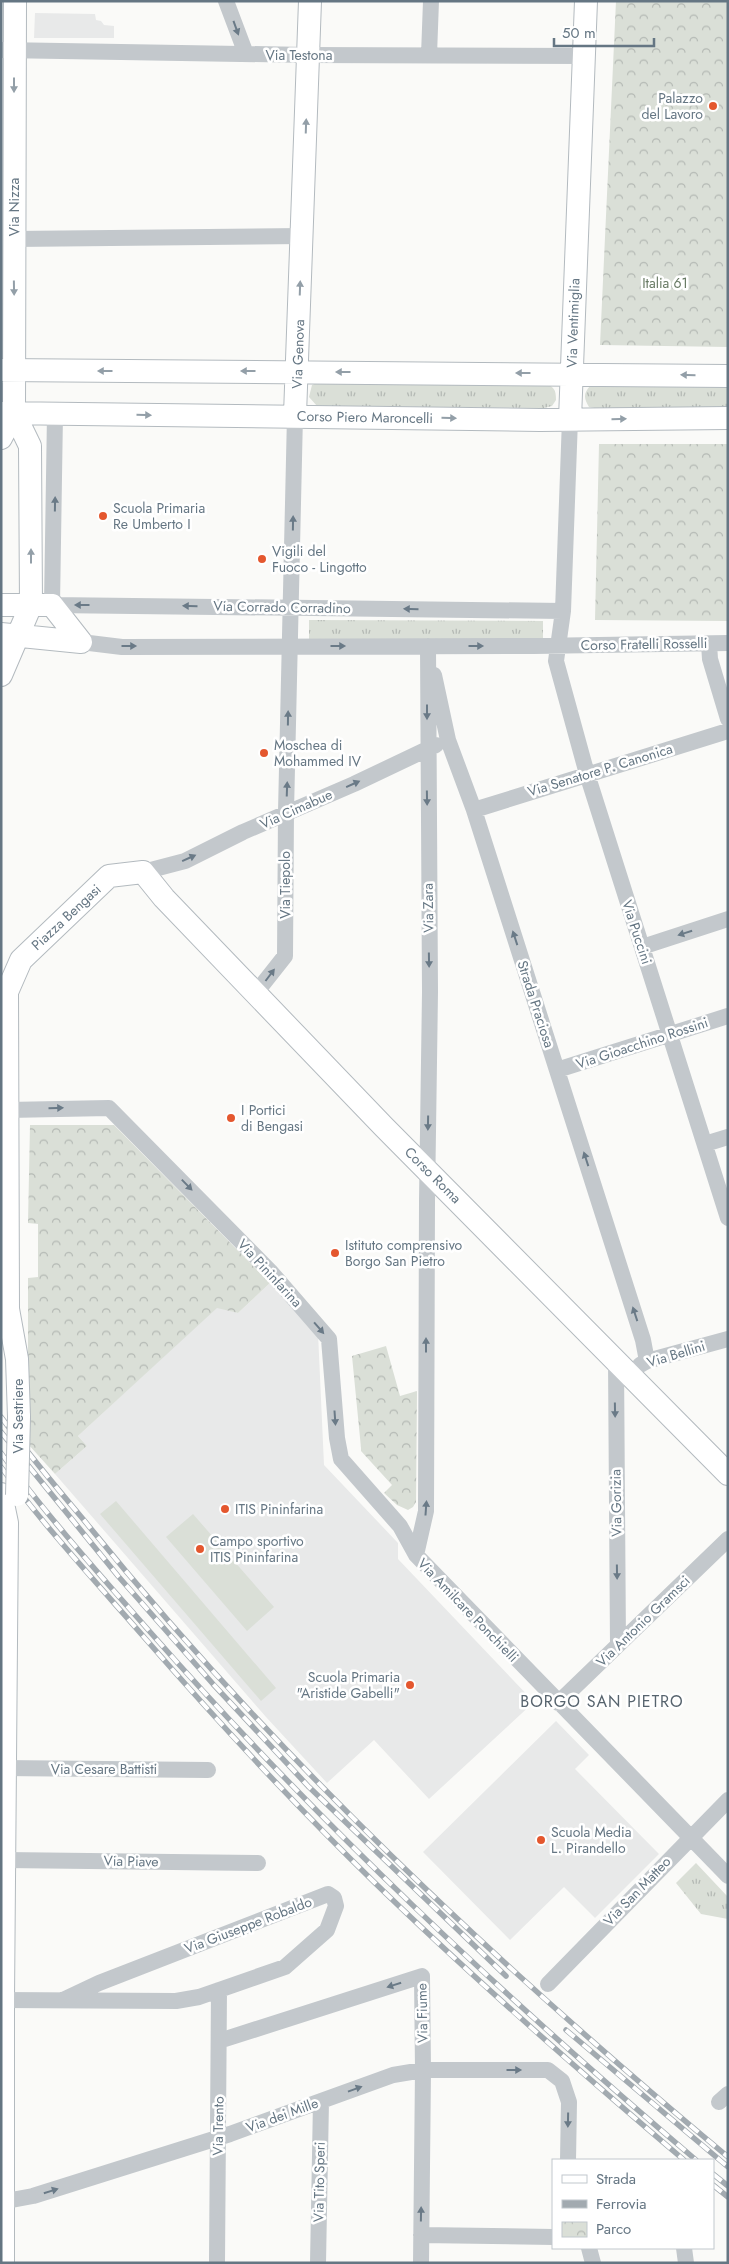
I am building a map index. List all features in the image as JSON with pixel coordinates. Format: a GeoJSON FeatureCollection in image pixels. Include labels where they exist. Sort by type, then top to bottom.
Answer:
{"type":"FeatureCollection","features":[{"type":"Feature","properties":{"kind":"main road","name":"Via Nizza"},"geometry":{"type":"LineString","coordinates":[[1,438],[8,413],[14,239],[8,50],[15,1]]}},
{"type":"Feature","properties":{"kind":"main road","name":"Via Genova"},"geometry":{"type":"LineString","coordinates":[[295,416],[310,1]]}},
{"type":"Feature","properties":{"kind":"main road","name":"Via Ventimiglia"},"geometry":{"type":"LineString","coordinates":[[570,419],[586,1]]}},
{"type":"Feature","properties":{"kind":"main road"},"geometry":{"type":"LineString","coordinates":[[8,370],[728,376]]}},
{"type":"Feature","properties":{"kind":"main road","name":"Via Nizza"},"geometry":{"type":"LineString","coordinates":[[8,413],[30,446],[42,605],[10,634]]}},
{"type":"Feature","properties":{"kind":"main road","name":"Corso Piero Maroncelli"},"geometry":{"type":"LineString","coordinates":[[8,413],[570,419],[728,418]]}},
{"type":"Feature","properties":{"kind":"main road"},"geometry":{"type":"LineString","coordinates":[[1,675],[10,634],[2,600]]}},
{"type":"Feature","properties":{"kind":"main road","name":"Via Corrado Corradino"},"geometry":{"type":"LineString","coordinates":[[2,600],[42,605]]}},
{"type":"Feature","properties":{"kind":"main road"},"geometry":{"type":"LineString","coordinates":[[42,605],[46,638]]}},
{"type":"Feature","properties":{"kind":"main road"},"geometry":{"type":"LineString","coordinates":[[42,605],[81,642]]}},
{"type":"Feature","properties":{"kind":"main road"},"geometry":{"type":"LineString","coordinates":[[10,634],[81,642]]}},
{"type":"Feature","properties":{"kind":"main road","name":"Corso Roma"},"geometry":{"type":"LineString","coordinates":[[143,872],[164,898],[255,994],[728,1474]]}},
{"type":"Feature","properties":{"kind":"main road","name":"Piazza Bengasi"},"geometry":{"type":"LineString","coordinates":[[21,960],[109,876],[143,872]]}},
{"type":"Feature","properties":{"kind":"main road","name":"Via Sestriere"},"geometry":{"type":"LineString","coordinates":[[3,2263],[4,1523],[19,1417],[17,1359],[8,1309],[8,1110],[3,986],[21,960]]}},
{"type":"Feature","properties":{"kind":"main road","name":"Via Sestriere"},"geometry":{"type":"LineString","coordinates":[[1,1347],[8,1309]]}},
{"type":"Feature","properties":{"kind":"street"},"geometry":{"type":"LineString","coordinates":[[226,1],[246,54]]}},
{"type":"Feature","properties":{"kind":"street"},"geometry":{"type":"LineString","coordinates":[[429,55],[431,1]]}},
{"type":"Feature","properties":{"kind":"street","name":"Via Testona"},"geometry":{"type":"LineString","coordinates":[[8,50],[309,55],[584,56]]}},
{"type":"Feature","properties":{"kind":"street"},"geometry":{"type":"LineString","coordinates":[[14,239],[302,236]]}},
{"type":"Feature","properties":{"kind":"street","name":"Via Nizza"},"geometry":{"type":"LineString","coordinates":[[42,605],[55,414]]}},
{"type":"Feature","properties":{"kind":"street","name":"Via Genova"},"geometry":{"type":"LineString","coordinates":[[288,766],[295,416]]}},
{"type":"Feature","properties":{"kind":"street","name":"Via Ventimiglia"},"geometry":{"type":"LineString","coordinates":[[560,644],[570,419]]}},
{"type":"Feature","properties":{"kind":"street","name":"Via Corrado Corradino"},"geometry":{"type":"LineString","coordinates":[[42,605],[562,611]]}},
{"type":"Feature","properties":{"kind":"street"},"geometry":{"type":"LineString","coordinates":[[81,642],[122,647],[560,644]]}},
{"type":"Feature","properties":{"kind":"street","name":"Corso Fratelli Rosselli"},"geometry":{"type":"LineString","coordinates":[[560,644],[728,643]]}},
{"type":"Feature","properties":{"kind":"street","name":"Via Puccini"},"geometry":{"type":"LineString","coordinates":[[560,644],[556,661],[587,774],[728,1218]]}},
{"type":"Feature","properties":{"kind":"street"},"geometry":{"type":"LineString","coordinates":[[709,644],[710,659],[728,719]]}},
{"type":"Feature","properties":{"kind":"street","name":"Strada Praciosa"},"geometry":{"type":"LineString","coordinates":[[428,646],[448,740],[474,810],[643,1340],[647,1361]]}},
{"type":"Feature","properties":{"kind":"street","name":"Via Zara"},"geometry":{"type":"LineString","coordinates":[[428,646],[427,749],[430,992],[428,1170]]}},
{"type":"Feature","properties":{"kind":"street","name":"Via Senatore P. Canonica"},"geometry":{"type":"LineString","coordinates":[[474,810],[728,731]]}},
{"type":"Feature","properties":{"kind":"street","name":"Via Cimabue"},"geometry":{"type":"LineString","coordinates":[[143,872],[185,861],[286,812],[354,784],[448,740]]}},
{"type":"Feature","properties":{"kind":"street","name":"Via Tiepolo"},"geometry":{"type":"LineString","coordinates":[[255,994],[285,956],[288,766]]}},
{"type":"Feature","properties":{"kind":"street"},"geometry":{"type":"LineString","coordinates":[[642,947],[728,919]]}},
{"type":"Feature","properties":{"kind":"street","name":"Via Gioacchino Rossini"},"geometry":{"type":"LineString","coordinates":[[557,1070],[728,1016]]}},
{"type":"Feature","properties":{"kind":"street","name":"Via Pininfarina"},"geometry":{"type":"LineString","coordinates":[[8,1110],[108,1108],[270,1271],[329,1339],[337,1438],[342,1459],[400,1526],[416,1555]]}},
{"type":"Feature","properties":{"kind":"street"},"geometry":{"type":"LineString","coordinates":[[705,1144],[728,1137]]}},
{"type":"Feature","properties":{"kind":"street","name":"Via Amilcare Ponchielli"},"geometry":{"type":"LineString","coordinates":[[428,1170],[426,1511],[416,1555],[728,1876]]}},
{"type":"Feature","properties":{"kind":"street","name":"Via Bellini"},"geometry":{"type":"LineString","coordinates":[[622,1368],[728,1339]]}},
{"type":"Feature","properties":{"kind":"street","name":"Via Gorizia"},"geometry":{"type":"LineString","coordinates":[[618,1646],[622,1368]]}},
{"type":"Feature","properties":{"kind":"street","name":"Via Antonio Gramsci"},"geometry":{"type":"LineString","coordinates":[[558,1703],[728,1539]]}},
{"type":"Feature","properties":{"kind":"street","name":"Via Cesare Battisti"},"geometry":{"type":"LineString","coordinates":[[4,1769],[208,1770]]}},
{"type":"Feature","properties":{"kind":"street","name":"Via San Matteo"},"geometry":{"type":"LineString","coordinates":[[548,1984],[728,1800]]}},
{"type":"Feature","properties":{"kind":"street","name":"Via Piave"},"geometry":{"type":"LineString","coordinates":[[5,1860],[258,1863]]}},
{"type":"Feature","properties":{"kind":"street","name":"Via Giuseppe Robaldo"},"geometry":{"type":"LineString","coordinates":[[2,2000],[176,2001],[199,1997],[285,1967],[327,1930],[336,1906],[334,1898],[328,1894],[99,1983],[63,2000]]}},
{"type":"Feature","properties":{"kind":"street","name":"Via Fiume"},"geometry":{"type":"LineString","coordinates":[[219,2041],[422,1976],[421,2263]]}},
{"type":"Feature","properties":{"kind":"street","name":"Via Trento"},"geometry":{"type":"LineString","coordinates":[[217,2263],[219,1990]]}},
{"type":"Feature","properties":{"kind":"street","name":"Via dei Mille"},"geometry":{"type":"LineString","coordinates":[[3,2202],[33,2196],[218,2138],[393,2075],[423,2070],[548,2070],[562,2082],[569,2102],[568,2159]]}},
{"type":"Feature","properties":{"kind":"street","name":"Via Tito Speri"},"geometry":{"type":"LineString","coordinates":[[318,2263],[321,2101]]}},
{"type":"Feature","properties":{"kind":"street"},"geometry":{"type":"LineString","coordinates":[[421,2235],[552,2236]]}},
{"type":"Feature","properties":{"kind":"street"},"geometry":{"type":"LineString","coordinates":[[589,2249],[593,2263]]}},
{"type":"Feature","properties":{"kind":"street"},"geometry":{"type":"LineString","coordinates":[[684,2249],[686,2263]]}},
{"type":"Feature","properties":{"kind":"shaded area"},"geometry":{"type":"Polygon","coordinates":[[[35,13],[95,14],[96,20],[101,21],[104,25],[114,26],[114,38],[34,38],[35,13]]]}},
{"type":"Feature","properties":{"kind":"shaded area","name":"ITIS Pininfarina"},"geometry":{"type":"Polygon","coordinates":[[[270,1283],[318,1333],[324,1465],[398,1543],[398,1559],[534,1702],[429,1799],[374,1740],[327,1783],[266,1717],[55,1474],[87,1446],[78,1436],[217,1307],[238,1313],[270,1283]]]}},
{"type":"Feature","properties":{"kind":"shaded area","name":"Scuola Media L. Pirandello"},"geometry":{"type":"Polygon","coordinates":[[[556,1721],[589,1755],[575,1769],[659,1854],[595,1918],[564,1887],[510,1940],[423,1852],[556,1721]]]}},
{"type":"Feature","properties":{"kind":"green space","name":"Italia 61"},"geometry":{"type":"Polygon","coordinates":[[[616,1],[728,1],[728,347],[600,345],[616,1]]]}},
{"type":"Feature","properties":{"kind":"green space"},"geometry":{"type":"Polygon","coordinates":[[[319,382],[544,383],[554,389],[556,400],[552,406],[544,408],[317,406],[309,397],[312,385],[319,382]]]}},
{"type":"Feature","properties":{"kind":"green space"},"geometry":{"type":"Polygon","coordinates":[[[728,384],[728,410],[600,409],[589,407],[585,396],[590,386],[728,384]]]}},
{"type":"Feature","properties":{"kind":"green space"},"geometry":{"type":"Polygon","coordinates":[[[599,444],[728,444],[728,621],[595,620],[599,444]]]}},
{"type":"Feature","properties":{"kind":"green space"},"geometry":{"type":"Polygon","coordinates":[[[309,620],[543,621],[543,640],[309,640],[309,620]]]}},
{"type":"Feature","properties":{"kind":"green space"},"geometry":{"type":"Polygon","coordinates":[[[30,1125],[114,1125],[270,1283],[238,1313],[217,1308],[78,1436],[87,1446],[55,1474],[28,1444],[28,1278],[38,1277],[38,1224],[28,1223],[30,1125]]]}},
{"type":"Feature","properties":{"kind":"green space"},"geometry":{"type":"Polygon","coordinates":[[[386,1346],[400,1396],[417,1391],[416,1502],[408,1510],[397,1505],[384,1493],[392,1485],[361,1451],[352,1356],[386,1346]]]}},
{"type":"Feature","properties":{"kind":"green space"},"geometry":{"type":"Polygon","coordinates":[[[116,1501],[276,1688],[261,1701],[100,1514],[116,1501]]]}},
{"type":"Feature","properties":{"kind":"green space"},"geometry":{"type":"Polygon","coordinates":[[[193,1514],[274,1607],[247,1631],[166,1537],[193,1514]]]}},
{"type":"Feature","properties":{"kind":"green space"},"geometry":{"type":"Polygon","coordinates":[[[696,1863],[728,1897],[728,1919],[701,1914],[676,1883],[696,1863]]]}},
{"type":"Feature","properties":{"kind":"railway"},"geometry":{"type":"LineString","coordinates":[[1,1417],[156,1606],[231,1691],[309,1773],[389,1854],[556,2009],[728,2157]]}},
{"type":"Feature","properties":{"kind":"railway"},"geometry":{"type":"LineString","coordinates":[[1,1432],[118,1576],[213,1684],[309,1787],[506,1976]]}},
{"type":"Feature","properties":{"kind":"railway"},"geometry":{"type":"LineString","coordinates":[[1,1453],[55,1522],[151,1633],[280,1773],[414,1907],[483,1972],[695,2159]]}},
{"type":"Feature","properties":{"kind":"railway"},"geometry":{"type":"LineString","coordinates":[[1,1467],[88,1574],[227,1730],[314,1822],[374,1882],[488,1989],[683,2159]]}},
{"type":"Feature","properties":{"kind":"railway"},"geometry":{"type":"LineString","coordinates":[[566,2030],[728,2167]]}},
{"type":"Feature","properties":{"kind":"railway"},"geometry":{"type":"LineString","coordinates":[[714,2175],[728,2186]]}},
{"type":"Feature","properties":{"kind":"railway"},"geometry":{"type":"LineString","coordinates":[[714,2186],[728,2197]]}},
{"type":"Feature","properties":{"kind":"place","name":"Palazzo del Lavoro"},"geometry":{"type":"Point","coordinates":[713,106]}},
{"type":"Feature","properties":{"kind":"place","name":"Scuola Primaria Re Umberto I"},"geometry":{"type":"Point","coordinates":[103,516]}},
{"type":"Feature","properties":{"kind":"place","name":"Vigili del Fuoco - Lingotto"},"geometry":{"type":"Point","coordinates":[262,559]}},
{"type":"Feature","properties":{"kind":"place","name":"Moschea di Mohammed IV"},"geometry":{"type":"Point","coordinates":[264,753]}},
{"type":"Feature","properties":{"kind":"place","name":"I Portici di Bengasi"},"geometry":{"type":"Point","coordinates":[231,1118]}},
{"type":"Feature","properties":{"kind":"place","name":"Istituto comprensivo Borgo San Pietro"},"geometry":{"type":"Point","coordinates":[335,1253]}},
{"type":"Feature","properties":{"kind":"place","name":"ITIS Pininfarina"},"geometry":{"type":"Point","coordinates":[225,1509]}},
{"type":"Feature","properties":{"kind":"place","name":"Campo sportivo ITIS Pininfarina"},"geometry":{"type":"Point","coordinates":[200,1549]}},
{"type":"Feature","properties":{"kind":"place","name":"Scuola Primaria \"Aristide Gabelli\""},"geometry":{"type":"Point","coordinates":[410,1685]}},
{"type":"Feature","properties":{"kind":"place","name":"Scuola Media L. Pirandello"},"geometry":{"type":"Point","coordinates":[541,1840]}},
{"type":"Feature","properties":{"kind":"district","name":"BORGO SAN PIETRO"},"geometry":{"type":"Point","coordinates":[602,1701]}}]}
